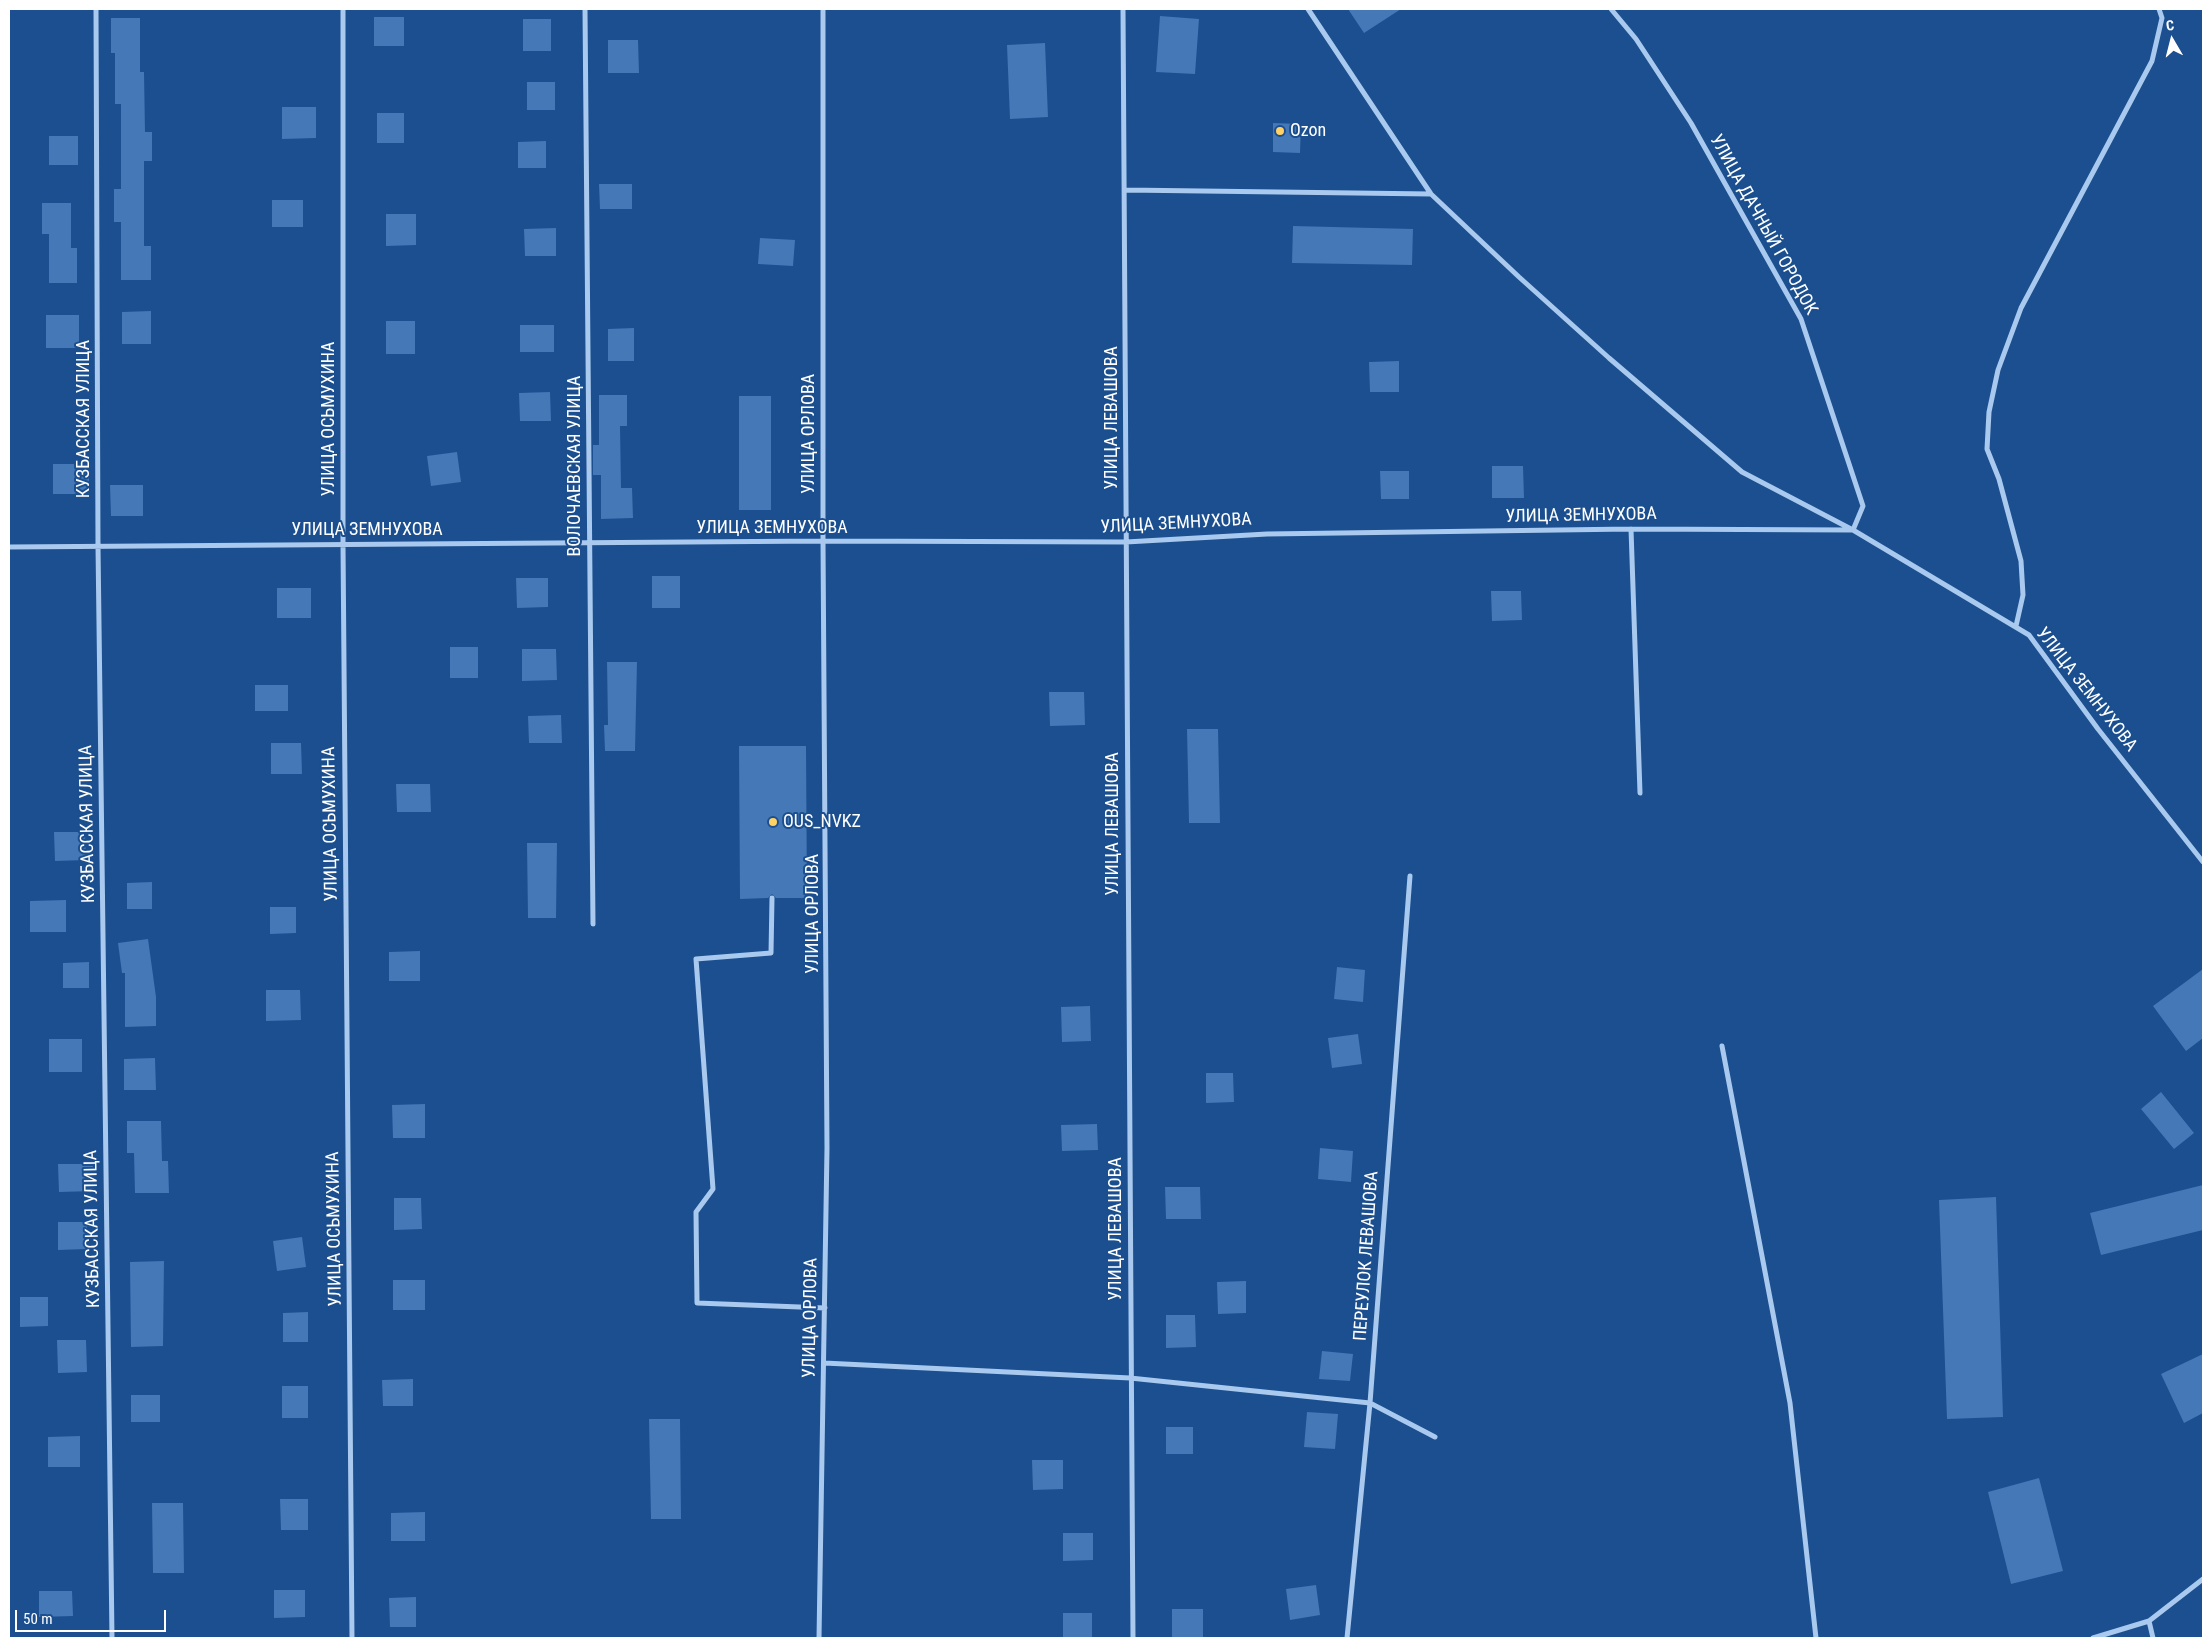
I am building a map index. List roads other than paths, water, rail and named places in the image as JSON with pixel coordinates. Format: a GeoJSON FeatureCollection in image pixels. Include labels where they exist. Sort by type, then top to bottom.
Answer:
{"type":"FeatureCollection","features":[{"type":"Feature","properties":{"kind":"street","name":"КУЗБАССКАЯ УЛИЦА"},"geometry":{"type":"LineString","coordinates":[[96,9],[98,546],[112,1638]]}},
{"type":"Feature","properties":{"kind":"street","name":"УЛИЦА ОСЬМУХИНА"},"geometry":{"type":"LineString","coordinates":[[343,9],[343,544],[352,1638]]}},
{"type":"Feature","properties":{"kind":"street","name":"ВОЛОЧАЕВСКАЯ УЛИЦА"},"geometry":{"type":"LineString","coordinates":[[585,9],[593,924]]}},
{"type":"Feature","properties":{"kind":"street","name":"УЛИЦА ОРЛОВА"},"geometry":{"type":"LineString","coordinates":[[819,1638],[825,1308],[827,931],[823,541],[823,9]]}},
{"type":"Feature","properties":{"kind":"street","name":"УЛИЦА ЛЕВАШОВА"},"geometry":{"type":"LineString","coordinates":[[1123,9],[1126,190],[1130,1378],[1133,1638]]}},
{"type":"Feature","properties":{"kind":"street"},"geometry":{"type":"LineString","coordinates":[[1308,9],[1431,194],[1602,352],[1742,472],[1854,530]]}},
{"type":"Feature","properties":{"kind":"street","name":"УЛИЦА ДАЧНЫЙ ГОРОДОК"},"geometry":{"type":"LineString","coordinates":[[1611,9],[1636,39],[1691,123],[1801,319],[1863,506],[1854,530]]}},
{"type":"Feature","properties":{"kind":"street"},"geometry":{"type":"LineString","coordinates":[[2016,626],[2023,595],[2021,560],[1999,478],[1987,449],[1989,412],[1998,370],[2021,308],[2152,61],[2162,18],[2159,9]]}},
{"type":"Feature","properties":{"kind":"street"},"geometry":{"type":"LineString","coordinates":[[1126,190],[1431,194]]}},
{"type":"Feature","properties":{"kind":"street","name":"УЛИЦА ЗЕМНУХОВА"},"geometry":{"type":"LineString","coordinates":[[9,547],[590,542],[1126,542],[1267,534],[1631,529],[1854,530],[2029,635],[2098,729],[2203,862]]}},
{"type":"Feature","properties":{"kind":"street"},"geometry":{"type":"LineString","coordinates":[[1631,529],[1640,793]]}},
{"type":"Feature","properties":{"kind":"street","name":"ПЕРЕУЛОК ЛЕВАШОВА"},"geometry":{"type":"LineString","coordinates":[[1348,1638],[1370,1403],[1410,876]]}},
{"type":"Feature","properties":{"kind":"street"},"geometry":{"type":"LineString","coordinates":[[772,898],[771,953],[696,959],[713,1189],[696,1212],[697,1303],[825,1308]]}},
{"type":"Feature","properties":{"kind":"street"},"geometry":{"type":"LineString","coordinates":[[1722,1046],[1790,1403],[1816,1638]]}},
{"type":"Feature","properties":{"kind":"street"},"geometry":{"type":"LineString","coordinates":[[824,1363],[1130,1378],[1370,1403],[1435,1436]]}},
{"type":"Feature","properties":{"kind":"street"},"geometry":{"type":"LineString","coordinates":[[2093,1638],[2149,1621],[2203,1579]]}},
{"type":"Feature","properties":{"kind":"street"},"geometry":{"type":"LineString","coordinates":[[2149,1621],[2153,1638]]}},
{"type":"Feature","properties":{"kind":"place","name":"Ozon"},"geometry":{"type":"Point","coordinates":[1280,131]}},
{"type":"Feature","properties":{"kind":"place","name":"OUS_NVKZ"},"geometry":{"type":"Point","coordinates":[773,822]}}]}
